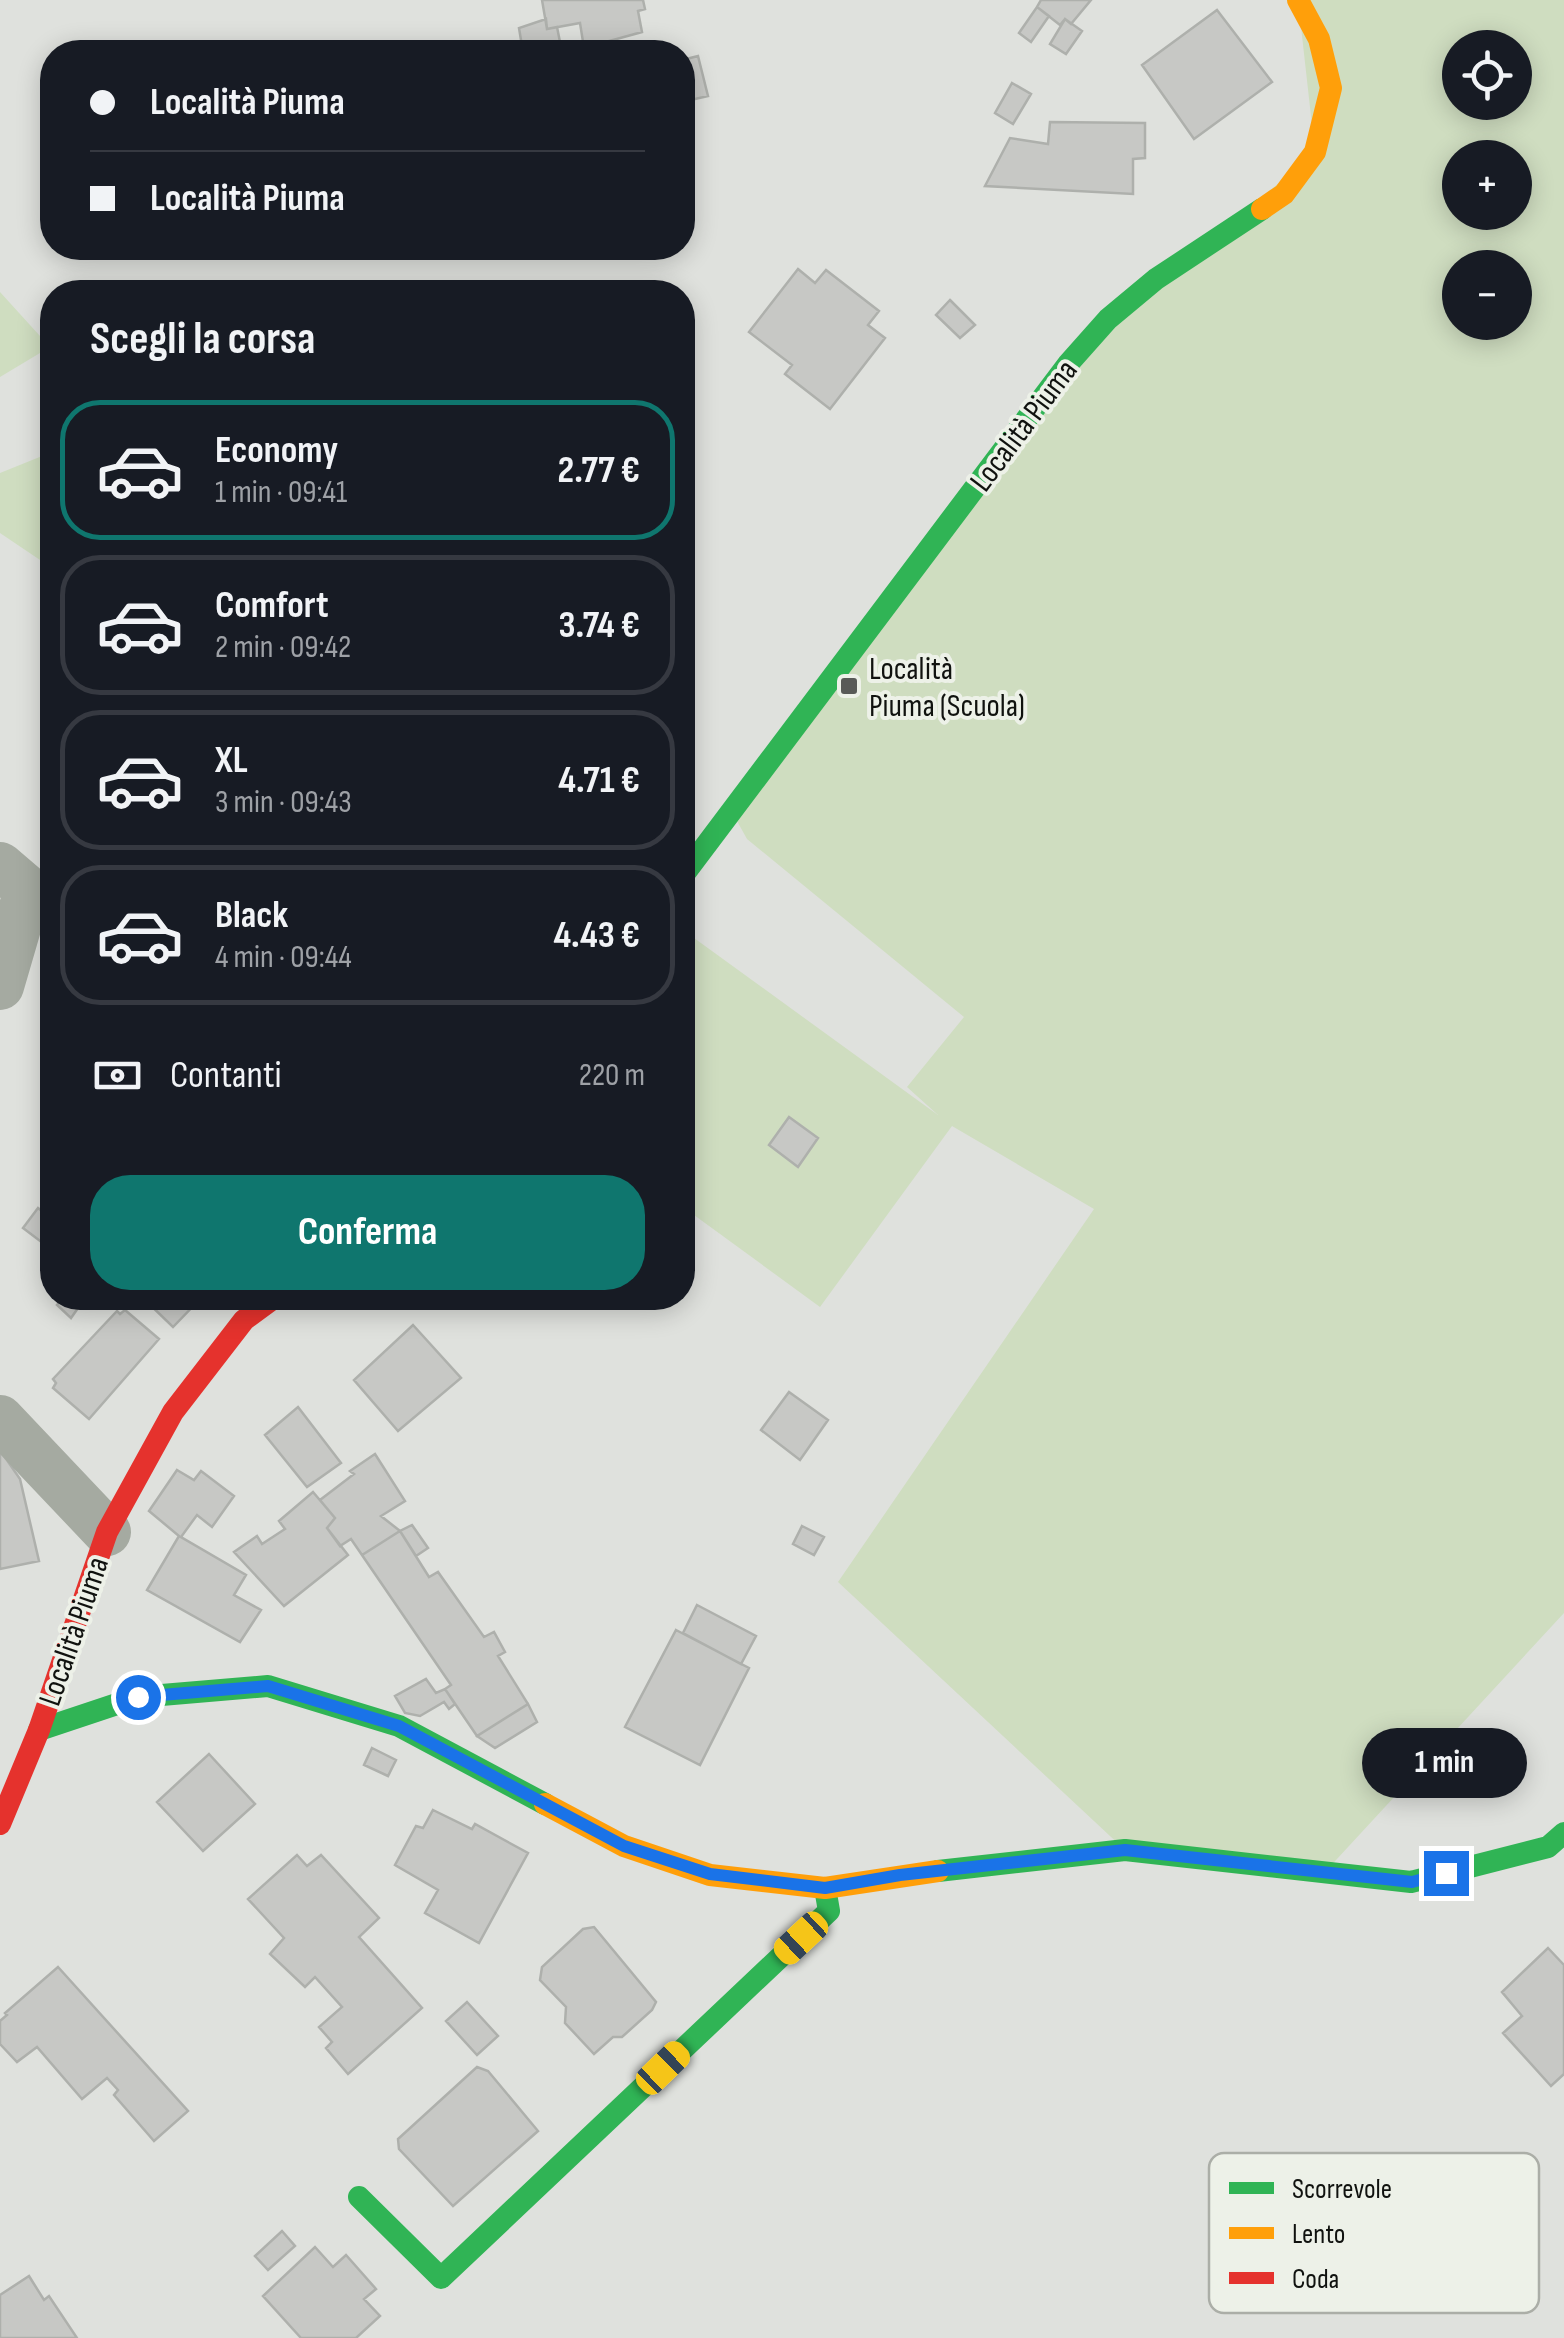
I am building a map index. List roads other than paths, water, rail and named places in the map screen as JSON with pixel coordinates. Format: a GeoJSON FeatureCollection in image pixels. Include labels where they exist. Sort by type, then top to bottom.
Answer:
{"type":"FeatureCollection","features":[{"type":"Feature","properties":{"kind":"street","name":"Località Piuma"},"geometry":{"type":"LineString","coordinates":[[695,860],[1068,364],[1108,319],[1156,279],[1284,194],[1315,152],[1331,88],[1319,39],[1298,0]]}},
{"type":"Feature","properties":{"kind":"street"},"geometry":{"type":"LineString","coordinates":[[0,866],[28,890],[0,986]]}},
{"type":"Feature","properties":{"kind":"street","name":"Località Piuma"},"geometry":{"type":"LineString","coordinates":[[1,1817],[39,1730],[108,1532],[173,1412],[244,1320],[258,1310]]}},
{"type":"Feature","properties":{"kind":"street","name":"Località Piuma"},"geometry":{"type":"LineString","coordinates":[[0,1418],[108,1532]]}},
{"type":"Feature","properties":{"kind":"street","name":"Località Piuma"},"geometry":{"type":"LineString","coordinates":[[39,1730],[138,1697],[268,1686],[399,1726],[624,1846],[710,1874],[825,1888],[900,1875],[1125,1850],[1412,1882],[1548,1847],[1564,1833]]}},
{"type":"Feature","properties":{"kind":"street"},"geometry":{"type":"LineString","coordinates":[[359,2197],[442,2278],[828,1912],[825,1888]]}},
{"type":"Feature","properties":{"kind":"place","name":"Località Piuma (Scuola)"},"geometry":{"type":"Point","coordinates":[849,686]}}]}
